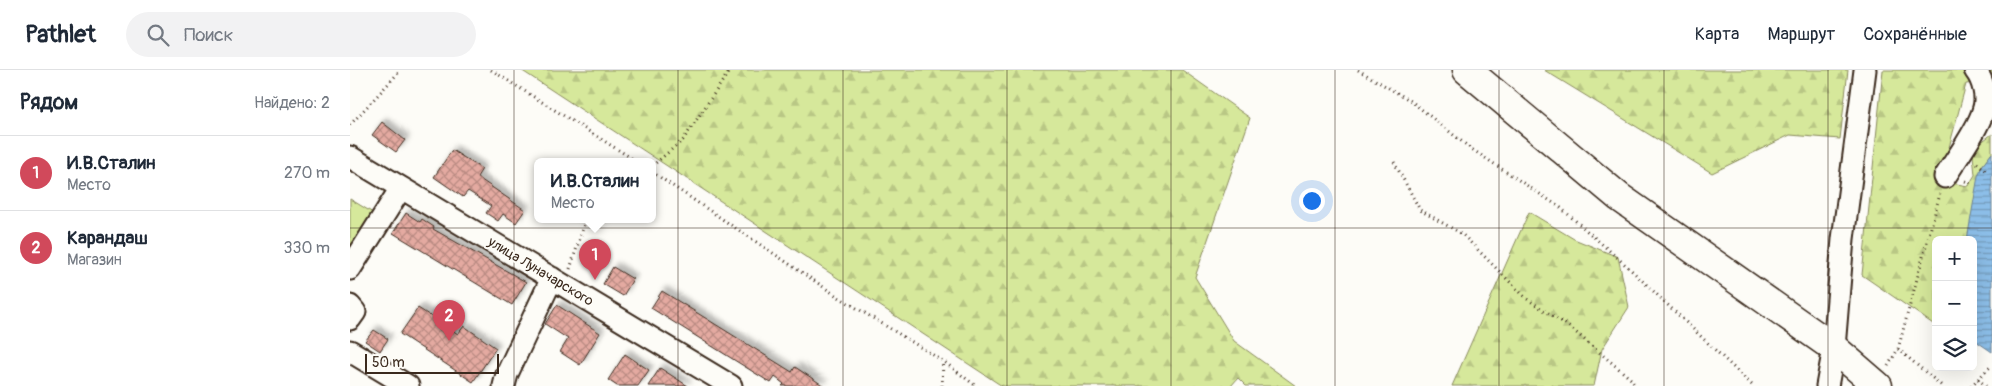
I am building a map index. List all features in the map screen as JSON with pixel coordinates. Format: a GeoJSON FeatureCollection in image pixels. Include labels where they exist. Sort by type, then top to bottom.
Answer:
{"type":"FeatureCollection","features":[{"type":"Feature","properties":{"kind":"main road"},"geometry":{"type":"LineString","coordinates":[[1467,70],[1619,197],[1834,348],[1883,376]]}},
{"type":"Feature","properties":{"kind":"street"},"geometry":{"type":"LineString","coordinates":[[1827,386],[1834,348],[1843,239],[1864,70]]}},
{"type":"Feature","properties":{"kind":"street"},"geometry":{"type":"LineString","coordinates":[[1946,176],[1984,111],[1984,90],[1978,74],[1974,70]]}},
{"type":"Feature","properties":{"kind":"street","name":"улица Луначарского"},"geometry":{"type":"LineString","coordinates":[[350,157],[731,386]]}},
{"type":"Feature","properties":{"kind":"street"},"geometry":{"type":"LineString","coordinates":[[350,269],[400,188]]}},
{"type":"Feature","properties":{"kind":"street"},"geometry":{"type":"LineString","coordinates":[[504,386],[507,374],[558,282]]}},
{"type":"Feature","properties":{"kind":"street"},"geometry":{"type":"LineString","coordinates":[[350,306],[355,312],[350,319]]}},
{"type":"Feature","properties":{"kind":"street"},"geometry":{"type":"LineString","coordinates":[[350,351],[408,386]]}},
{"type":"Feature","properties":{"kind":"path"},"geometry":{"type":"LineString","coordinates":[[350,125],[401,70]]}},
{"type":"Feature","properties":{"kind":"path"},"geometry":{"type":"LineString","coordinates":[[491,70],[631,158]]}},
{"type":"Feature","properties":{"kind":"path"},"geometry":{"type":"LineString","coordinates":[[656,163],[683,140],[730,70]]}},
{"type":"Feature","properties":{"kind":"path"},"geometry":{"type":"LineString","coordinates":[[1358,70],[1411,101],[1470,148],[1561,208],[1629,268],[1753,386]]}},
{"type":"Feature","properties":{"kind":"path"},"geometry":{"type":"LineString","coordinates":[[1974,160],[1988,172]]}},
{"type":"Feature","properties":{"kind":"path"},"geometry":{"type":"LineString","coordinates":[[1394,162],[1420,210],[1462,234],[1527,299],[1567,325],[1631,379],[1635,386]]}},
{"type":"Feature","properties":{"kind":"path"},"geometry":{"type":"LineString","coordinates":[[656,175],[837,296],[943,361],[976,386]]}},
{"type":"Feature","properties":{"kind":"path"},"geometry":{"type":"LineString","coordinates":[[1883,376],[1898,349],[1946,176],[1974,184]]}},
{"type":"Feature","properties":{"kind":"path"},"geometry":{"type":"LineString","coordinates":[[558,282],[584,231],[585,223]]}},
{"type":"Feature","properties":{"kind":"path"},"geometry":{"type":"LineString","coordinates":[[1898,349],[1942,386]]}},
{"type":"Feature","properties":{"kind":"path"},"geometry":{"type":"LineString","coordinates":[[942,386],[943,361]]}},
{"type":"Feature","properties":{"kind":"path"},"geometry":{"type":"LineString","coordinates":[[1971,386],[1992,364]]}},
{"type":"Feature","properties":{"kind":"path"},"geometry":{"type":"LineString","coordinates":[[1978,379],[1986,386]]}},
{"type":"Feature","properties":{"kind":"green space"},"geometry":{"type":"Polygon","coordinates":[[[521,70],[1182,70],[1250,118],[1195,277],[1234,341],[1296,386],[1246,386],[1238,378],[1231,386],[1002,386],[521,70]]]}},
{"type":"Feature","properties":{"kind":"green space"},"geometry":{"type":"Polygon","coordinates":[[[1544,70],[1848,70],[1840,139],[1790,135],[1712,173],[1544,70]]]}},
{"type":"Feature","properties":{"kind":"green space"},"geometry":{"type":"Polygon","coordinates":[[[1883,70],[1992,70],[1992,81],[1966,84],[1940,181],[1968,186],[1975,175],[1973,155],[1976,146],[1992,134],[1992,153],[1982,166],[1968,236],[1932,236],[1932,323],[1862,275],[1883,70]]]}},
{"type":"Feature","properties":{"kind":"green space"},"geometry":{"type":"Polygon","coordinates":[[[350,199],[373,213],[353,247],[350,246],[350,199]]]}},
{"type":"Feature","properties":{"kind":"green space"},"geometry":{"type":"Polygon","coordinates":[[[1529,212],[1574,239],[1618,257],[1629,307],[1602,349],[1594,386],[1452,386],[1529,212]]]}},
{"type":"Feature","properties":{"kind":"water"},"geometry":{"type":"Polygon","coordinates":[[[1992,153],[1992,352],[1977,342],[1977,236],[1968,236],[1978,176],[1982,166],[1992,153]]]}},
{"type":"Feature","properties":{"kind":"building"},"geometry":{"type":"Polygon","coordinates":[[[382,122],[405,140],[396,152],[372,135],[382,122]]]}},
{"type":"Feature","properties":{"kind":"building"},"geometry":{"type":"Polygon","coordinates":[[[452,150],[482,169],[477,177],[525,210],[516,223],[503,214],[498,221],[486,213],[491,206],[468,191],[463,197],[434,177],[452,150]]]}},
{"type":"Feature","properties":{"kind":"building"},"geometry":{"type":"Polygon","coordinates":[[[406,213],[420,222],[422,219],[434,227],[433,229],[526,282],[512,305],[393,233],[406,213]]]}},
{"type":"Feature","properties":{"kind":"building"},"geometry":{"type":"Polygon","coordinates":[[[613,267],[633,279],[623,296],[603,284],[613,267]]]}},
{"type":"Feature","properties":{"kind":"building"},"geometry":{"type":"Polygon","coordinates":[[[662,291],[792,372],[795,367],[824,386],[782,386],[784,384],[775,377],[771,383],[651,308],[662,291]]]}},
{"type":"Feature","properties":{"kind":"building"},"geometry":{"type":"Polygon","coordinates":[[[557,305],[600,333],[580,365],[560,352],[568,339],[545,324],[557,305]]]}},
{"type":"Feature","properties":{"kind":"building"},"geometry":{"type":"Polygon","coordinates":[[[418,308],[458,334],[464,326],[496,348],[473,382],[400,334],[418,308]]]}},
{"type":"Feature","properties":{"kind":"building"},"geometry":{"type":"Polygon","coordinates":[[[374,330],[388,339],[380,351],[365,341],[374,330]]]}},
{"type":"Feature","properties":{"kind":"building"},"geometry":{"type":"Polygon","coordinates":[[[625,354],[649,370],[638,386],[617,386],[608,380],[625,354]]]}},
{"type":"Feature","properties":{"kind":"building"},"geometry":{"type":"Polygon","coordinates":[[[660,368],[688,386],[648,386],[660,368]]]}},
{"type":"Feature","properties":{"kind":"place","name":"И.В.Сталин"},"geometry":{"type":"Point","coordinates":[595,280]}},
{"type":"Feature","properties":{"kind":"place","name":"Карандаш"},"geometry":{"type":"Point","coordinates":[449,341]}}]}
